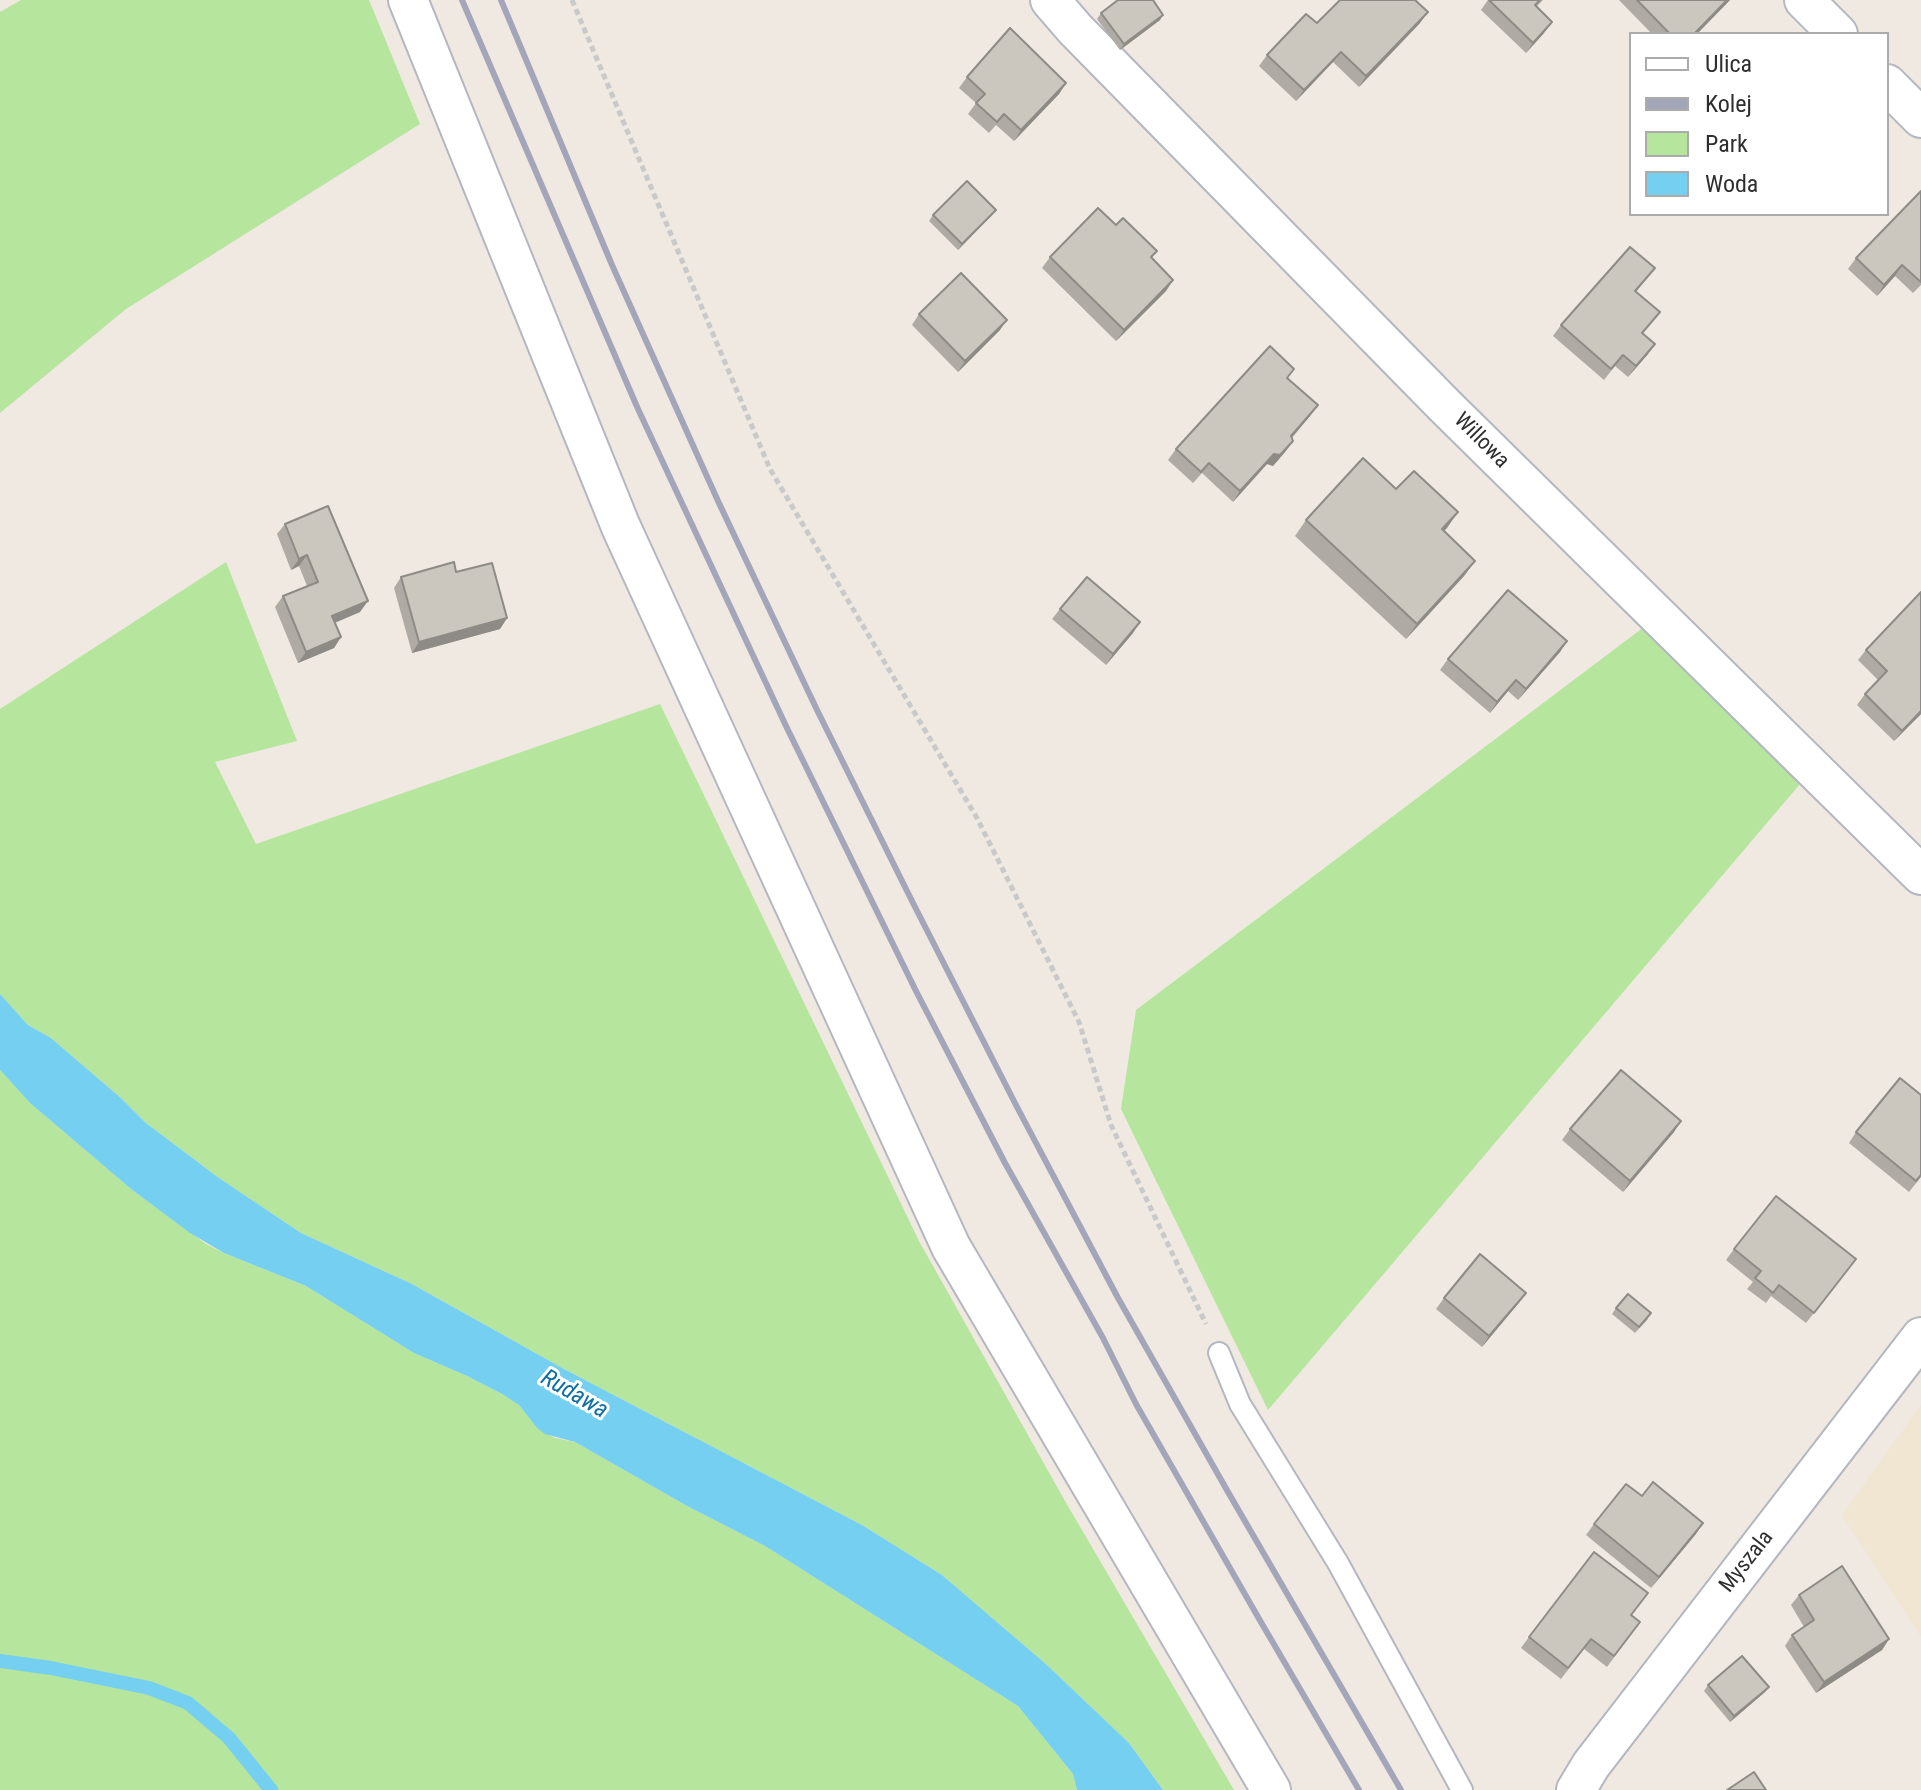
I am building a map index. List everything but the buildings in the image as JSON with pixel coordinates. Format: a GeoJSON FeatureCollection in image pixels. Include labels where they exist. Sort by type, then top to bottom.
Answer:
{"type":"FeatureCollection","features":[{"type":"Feature","properties":{"kind":"street"},"geometry":{"type":"LineString","coordinates":[[408,0],[621,527],[951,1247],[1271,1790]]}},
{"type":"Feature","properties":{"kind":"street","name":"Willowa"},"geometry":{"type":"LineString","coordinates":[[1050,0],[1445,406],[1921,875]]}},
{"type":"Feature","properties":{"kind":"street"},"geometry":{"type":"LineString","coordinates":[[1804,0],[1836,32]]}},
{"type":"Feature","properties":{"kind":"street"},"geometry":{"type":"LineString","coordinates":[[1889,86],[1921,118]]}},
{"type":"Feature","properties":{"kind":"street","name":"Myszala"},"geometry":{"type":"LineString","coordinates":[[1576,1790],[1591,1765],[1921,1337]]}},
{"type":"Feature","properties":{"kind":"lane"},"geometry":{"type":"LineString","coordinates":[[1219,1353],[1240,1404],[1338,1563],[1462,1790]]}},
{"type":"Feature","properties":{"kind":"path"},"geometry":{"type":"LineString","coordinates":[[572,0],[770,469],[977,818],[1079,1022],[1111,1125],[1219,1353]]}},
{"type":"Feature","properties":{"kind":"shaded area"},"geometry":{"type":"Polygon","coordinates":[[[1921,1405],[1921,1637],[1842,1515],[1921,1405]]]}},
{"type":"Feature","properties":{"kind":"green space"},"geometry":{"type":"Polygon","coordinates":[[[21,0],[369,0],[420,124],[126,309],[0,413],[0,12],[21,0]]]}},
{"type":"Feature","properties":{"kind":"green space"},"geometry":{"type":"Polygon","coordinates":[[[226,562],[297,741],[215,762],[256,844],[660,704],[919,1241],[1065,1501],[1234,1790],[1163,1790],[1129,1743],[1047,1665],[942,1575],[862,1525],[564,1369],[412,1284],[301,1233],[219,1178],[146,1123],[51,1038],[28,1025],[0,994],[0,709],[226,562]]]}},
{"type":"Feature","properties":{"kind":"green space"},"geometry":{"type":"Polygon","coordinates":[[[1648,624],[1806,777],[1268,1410],[1121,1109],[1136,1010],[1648,624]]]}},
{"type":"Feature","properties":{"kind":"green space"},"geometry":{"type":"Polygon","coordinates":[[[0,1070],[30,1103],[131,1189],[206,1244],[306,1286],[414,1353],[502,1394],[519,1405],[537,1428],[555,1438],[575,1442],[765,1546],[1018,1706],[1073,1774],[1077,1790],[0,1790],[0,1070]]]}},
{"type":"Feature","properties":{"kind":"water","name":"Rudawa"},"geometry":{"type":"Polygon","coordinates":[[[0,994],[28,1025],[51,1038],[146,1123],[219,1178],[301,1233],[412,1284],[564,1369],[862,1525],[942,1575],[1047,1665],[1129,1743],[1163,1790],[1077,1790],[1073,1774],[1018,1706],[765,1546],[575,1442],[545,1434],[519,1405],[502,1394],[414,1353],[306,1286],[224,1253],[190,1233],[131,1189],[30,1103],[0,1070],[0,994]]]}},
{"type":"Feature","properties":{"kind":"waterway"},"geometry":{"type":"LineString","coordinates":[[0,1661],[149,1688],[188,1703],[229,1738],[271,1790]]}},
{"type":"Feature","properties":{"kind":"railway"},"geometry":{"type":"LineString","coordinates":[[462,0],[638,409],[786,726],[916,991],[1136,1404],[1359,1790]]}},
{"type":"Feature","properties":{"kind":"railway"},"geometry":{"type":"LineString","coordinates":[[501,0],[612,265],[718,501],[912,901],[1118,1298],[1401,1790]]}}]}
